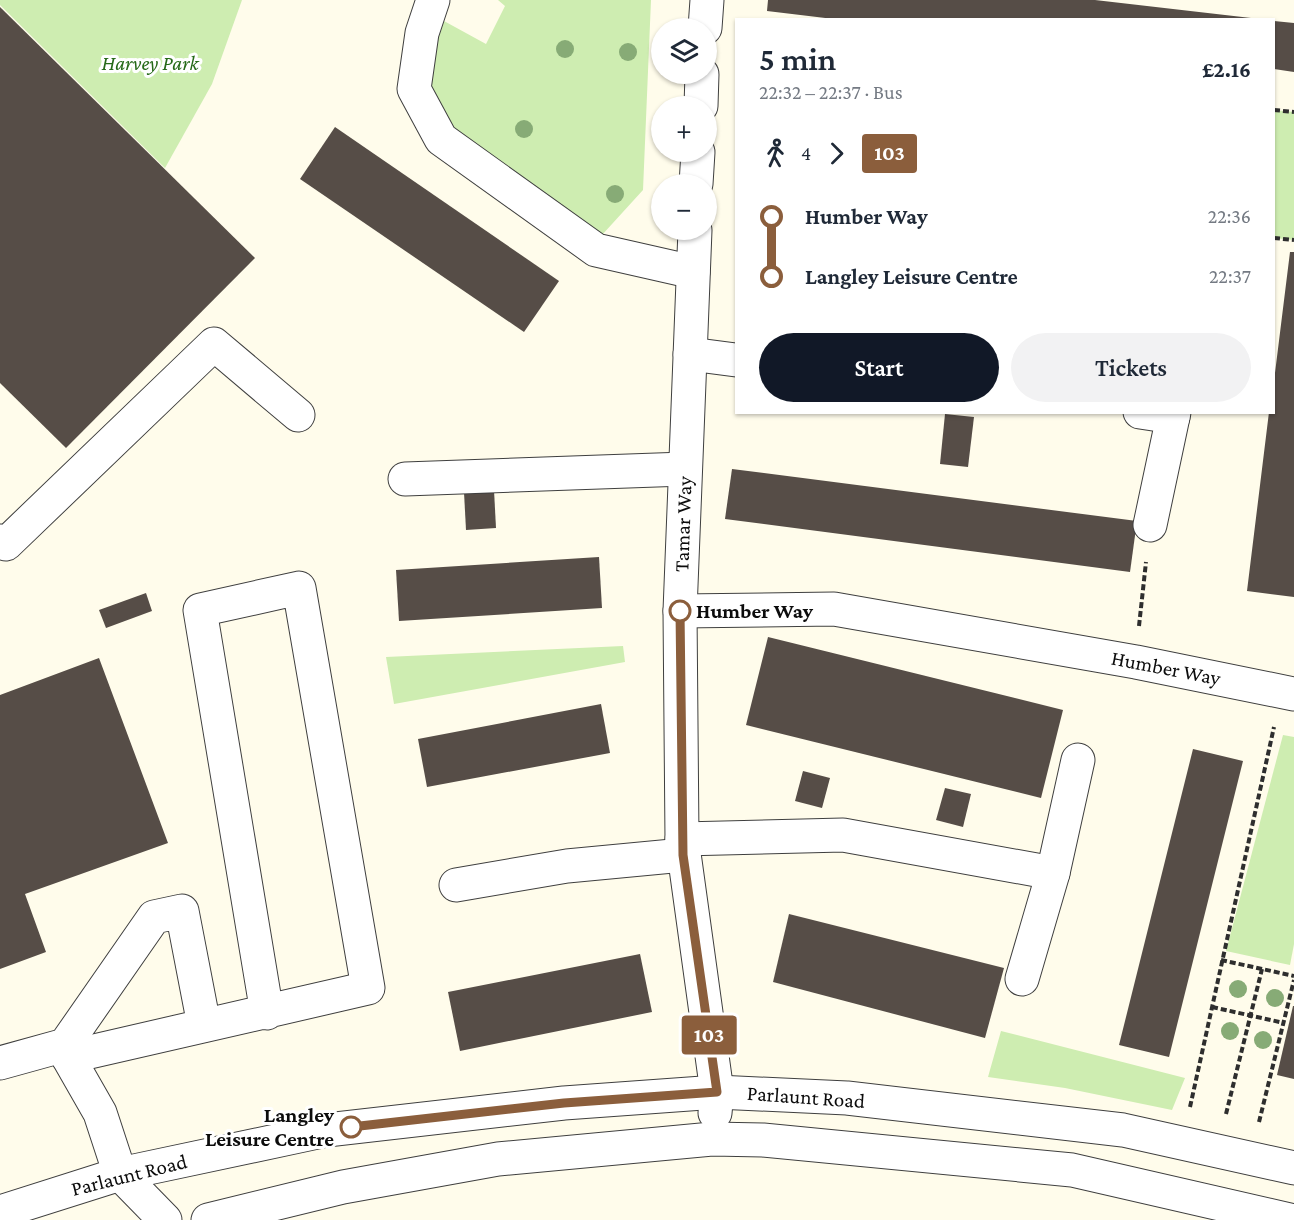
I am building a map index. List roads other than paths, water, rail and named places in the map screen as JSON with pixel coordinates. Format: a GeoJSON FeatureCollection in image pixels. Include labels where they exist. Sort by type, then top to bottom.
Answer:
{"type":"FeatureCollection","features":[{"type":"Feature","properties":{"kind":"street"},"geometry":{"type":"LineString","coordinates":[[433,0],[422,33],[414,89],[441,139],[596,250],[693,272]]}},
{"type":"Feature","properties":{"kind":"street"},"geometry":{"type":"LineString","coordinates":[[706,18],[707,0]]}},
{"type":"Feature","properties":{"kind":"street","name":"Tamar Way"},"geometry":{"type":"LineString","coordinates":[[695,240],[680,611],[682,847],[717,1092],[712,1139]]}},
{"type":"Feature","properties":{"kind":"street"},"geometry":{"type":"LineString","coordinates":[[0,542],[6,544],[214,344],[298,415]]}},
{"type":"Feature","properties":{"kind":"street"},"geometry":{"type":"LineString","coordinates":[[690,354],[735,360]]}},
{"type":"Feature","properties":{"kind":"street"},"geometry":{"type":"LineString","coordinates":[[1150,525],[1174,415]]}},
{"type":"Feature","properties":{"kind":"street"},"geometry":{"type":"LineString","coordinates":[[405,479],[685,469]]}},
{"type":"Feature","properties":{"kind":"street"},"geometry":{"type":"LineString","coordinates":[[0,1063],[267,1013],[368,988],[299,588],[200,610],[267,1013]]}},
{"type":"Feature","properties":{"kind":"street","name":"Humber Way"},"geometry":{"type":"LineString","coordinates":[[680,611],[834,609],[1136,662],[1288,693]]}},
{"type":"Feature","properties":{"kind":"street"},"geometry":{"type":"LineString","coordinates":[[1022,979],[1053,873],[1077,760]]}},
{"type":"Feature","properties":{"kind":"street"},"geometry":{"type":"LineString","coordinates":[[456,885],[682,847],[843,835],[1053,873]]}},
{"type":"Feature","properties":{"kind":"street"},"geometry":{"type":"LineString","coordinates":[[66,1051],[154,917],[182,911],[204,1025]]}},
{"type":"Feature","properties":{"kind":"street"},"geometry":{"type":"LineString","coordinates":[[66,1051],[100,1113],[120,1174],[165,1220]]}},
{"type":"Feature","properties":{"kind":"street","name":"Parlaunt Road"},"geometry":{"type":"LineString","coordinates":[[0,1212],[120,1174],[327,1130],[564,1103],[717,1092],[858,1099],[1123,1130],[1182,1141],[1294,1168]]}},
{"type":"Feature","properties":{"kind":"street"},"geometry":{"type":"LineString","coordinates":[[208,1220],[343,1187],[498,1159],[712,1139],[763,1140],[1072,1170],[1290,1220]]}},
{"type":"Feature","properties":{"kind":"place","name":"Humber Way"},"geometry":{"type":"Point","coordinates":[680,611]}},
{"type":"Feature","properties":{"kind":"place","name":"Langley Leisure Centre"},"geometry":{"type":"Point","coordinates":[351,1127]}},
{"type":"Feature","properties":{"kind":"park label","name":"Harvey Park"},"geometry":{"type":"Point","coordinates":[150,63]}}]}
